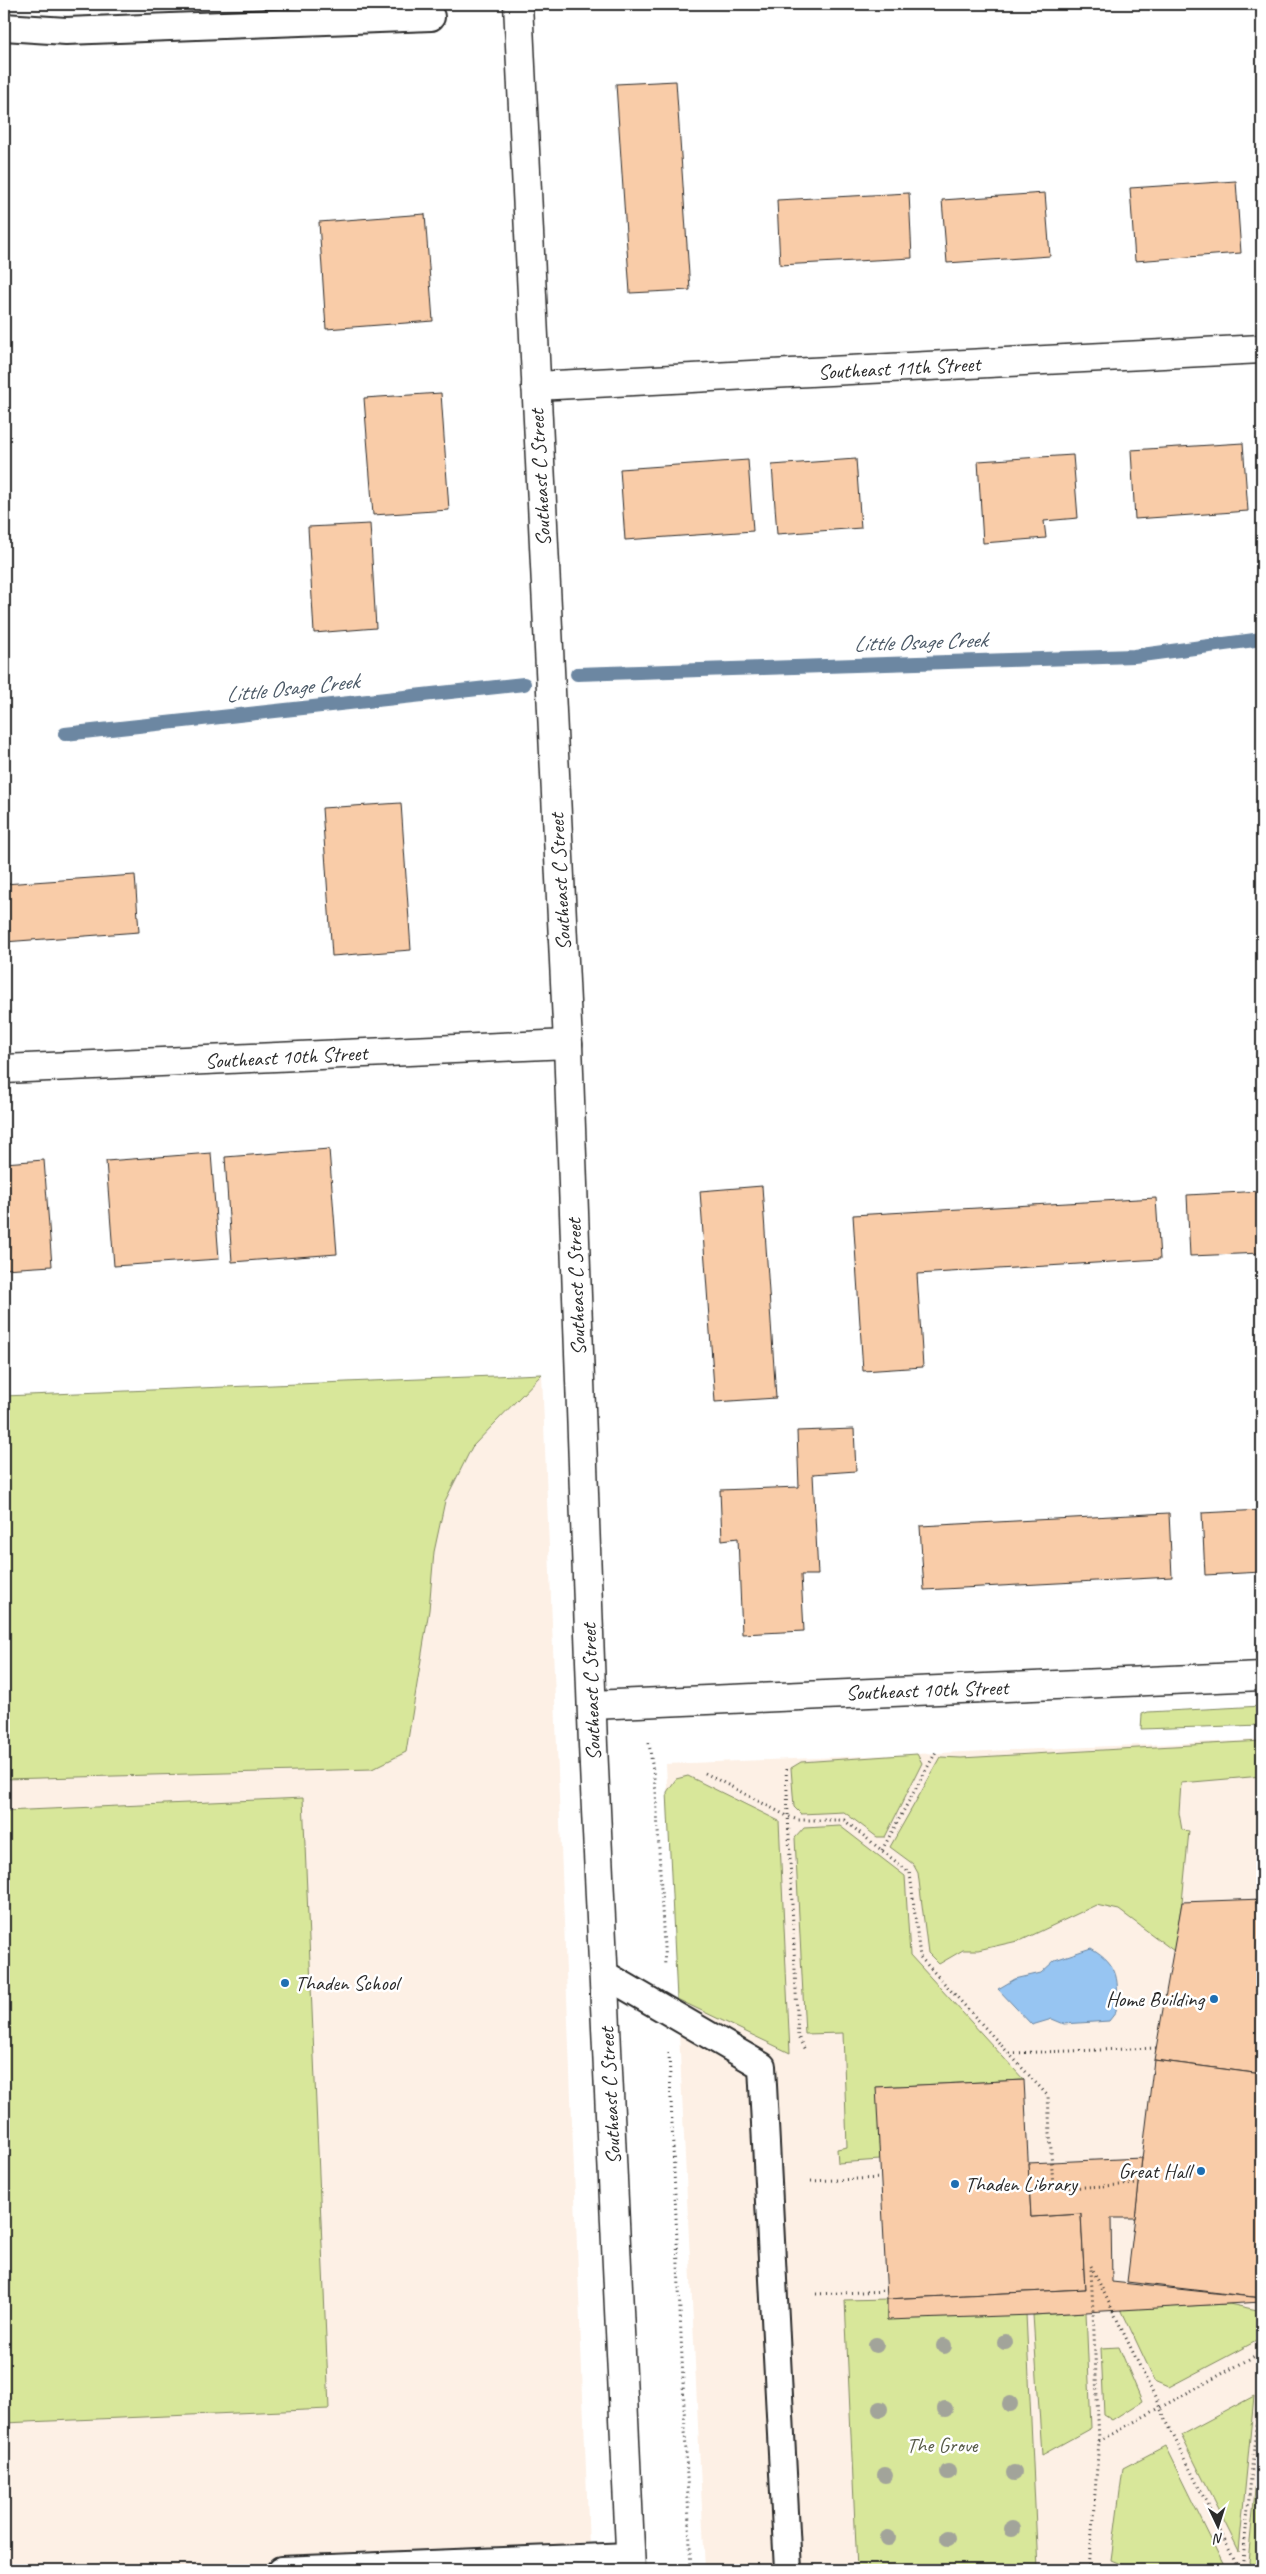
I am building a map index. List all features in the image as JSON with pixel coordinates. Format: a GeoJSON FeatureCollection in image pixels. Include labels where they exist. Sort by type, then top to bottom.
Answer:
{"type":"FeatureCollection","features":[{"type":"Feature","properties":{"kind":"street","name":"Southeast C Street"},"geometry":{"type":"LineString","coordinates":[[518,4],[568,1044],[592,1705],[631,2563]]}},
{"type":"Feature","properties":{"kind":"street","name":"Southeast 11th Street"},"geometry":{"type":"LineString","coordinates":[[536,386],[1262,349]]}},
{"type":"Feature","properties":{"kind":"street","name":"Southeast 10th Street"},"geometry":{"type":"LineString","coordinates":[[4,1069],[568,1044]]}},
{"type":"Feature","properties":{"kind":"street","name":"Southeast 10th Street"},"geometry":{"type":"LineString","coordinates":[[592,1705],[1262,1676]]}},
{"type":"Feature","properties":{"kind":"lane"},"geometry":{"type":"LineString","coordinates":[[4,27],[66,31],[431,17]]}},
{"type":"Feature","properties":{"kind":"lane"},"geometry":{"type":"LineString","coordinates":[[604,1974],[762,2066],[788,2570]]}},
{"type":"Feature","properties":{"kind":"lane"},"geometry":{"type":"LineString","coordinates":[[281,2570],[631,2563]]}},
{"type":"Feature","properties":{"kind":"path"},"geometry":{"type":"LineString","coordinates":[[649,1744],[656,1792],[665,1968]]}},
{"type":"Feature","properties":{"kind":"path"},"geometry":{"type":"LineString","coordinates":[[882,1850],[937,1750]]}},
{"type":"Feature","properties":{"kind":"path"},"geometry":{"type":"LineString","coordinates":[[786,1768],[798,2037],[805,2050]]}},
{"type":"Feature","properties":{"kind":"path"},"geometry":{"type":"LineString","coordinates":[[705,1773],[798,1820],[844,1820],[910,1873],[920,1957],[1048,2096],[1052,2188]]}},
{"type":"Feature","properties":{"kind":"path"},"geometry":{"type":"LineString","coordinates":[[668,2046],[691,2570]]}},
{"type":"Feature","properties":{"kind":"path"},"geometry":{"type":"LineString","coordinates":[[1010,2053],[1156,2048]]}},
{"type":"Feature","properties":{"kind":"path"},"geometry":{"type":"LineString","coordinates":[[812,2181],[881,2178]]}},
{"type":"Feature","properties":{"kind":"path"},"geometry":{"type":"LineString","coordinates":[[1030,2190],[1139,2184]]}},
{"type":"Feature","properties":{"kind":"path"},"geometry":{"type":"LineString","coordinates":[[1089,2570],[1099,2441],[1091,2266],[1241,2570]]}},
{"type":"Feature","properties":{"kind":"path"},"geometry":{"type":"LineString","coordinates":[[816,2294],[886,2291]]}},
{"type":"Feature","properties":{"kind":"path"},"geometry":{"type":"LineString","coordinates":[[1099,2441],[1262,2352]]}},
{"type":"Feature","properties":{"kind":"path"},"geometry":{"type":"LineString","coordinates":[[1241,2570],[1262,2365]]}},
{"type":"Feature","properties":{"kind":"shaded area","name":"Thaden School"},"geometry":{"type":"Polygon","coordinates":[[[542,1374],[590,2570],[4,2570],[4,1396],[542,1374]]]}},
{"type":"Feature","properties":{"kind":"shaded area"},"geometry":{"type":"Polygon","coordinates":[[[1262,1740],[1262,2570],[705,2570],[666,1764],[1262,1740]]]}},
{"type":"Feature","properties":{"kind":"green space"},"geometry":{"type":"Polygon","coordinates":[[[542,1374],[472,1447],[445,1501],[434,1552],[429,1610],[406,1752],[372,1769],[4,1779],[4,1396],[542,1374]]]}},
{"type":"Feature","properties":{"kind":"green space"},"geometry":{"type":"Polygon","coordinates":[[[1262,1706],[1262,1725],[1141,1729],[1142,1714],[1148,1712],[1262,1706]]]}},
{"type":"Feature","properties":{"kind":"green space"},"geometry":{"type":"Polygon","coordinates":[[[1262,1741],[1262,1776],[1181,1783],[1179,1813],[1182,1830],[1189,1831],[1182,1902],[1174,1951],[1119,1910],[1096,1905],[1022,1940],[978,1950],[963,1950],[939,1964],[928,1953],[918,1873],[913,1864],[890,1847],[941,1757],[961,1758],[1262,1741]]]}},
{"type":"Feature","properties":{"kind":"green space"},"geometry":{"type":"Polygon","coordinates":[[[917,1754],[922,1763],[885,1837],[877,1837],[844,1812],[801,1814],[794,1807],[791,1768],[801,1762],[917,1754]]]}},
{"type":"Feature","properties":{"kind":"green space"},"geometry":{"type":"Polygon","coordinates":[[[688,1776],[779,1821],[790,2053],[677,1999],[667,1792],[676,1779],[688,1776]]]}},
{"type":"Feature","properties":{"kind":"green space"},"geometry":{"type":"Polygon","coordinates":[[[303,1798],[329,2409],[4,2423],[4,1811],[303,1798]]]}},
{"type":"Feature","properties":{"kind":"green space"},"geometry":{"type":"Polygon","coordinates":[[[840,1826],[905,1876],[910,1955],[1024,2080],[877,2087],[880,2160],[838,2163],[837,2149],[847,2147],[843,2033],[805,2034],[795,1838],[804,1828],[840,1826]]]}},
{"type":"Feature","properties":{"kind":"green space","name":"The Grove"},"geometry":{"type":"Polygon","coordinates":[[[887,2299],[887,2319],[1026,2314],[1038,2570],[857,2570],[845,2300],[887,2299]]]}},
{"type":"Feature","properties":{"kind":"green space"},"geometry":{"type":"Polygon","coordinates":[[[1229,2304],[1262,2311],[1262,2338],[1169,2387],[1155,2381],[1121,2309],[1229,2304]]]}},
{"type":"Feature","properties":{"kind":"green space"},"geometry":{"type":"Polygon","coordinates":[[[1086,2312],[1091,2428],[1042,2455],[1033,2315],[1086,2312]]]}},
{"type":"Feature","properties":{"kind":"green space"},"geometry":{"type":"Polygon","coordinates":[[[1119,2347],[1142,2401],[1112,2420],[1104,2415],[1101,2348],[1119,2347]]]}},
{"type":"Feature","properties":{"kind":"green space"},"geometry":{"type":"Polygon","coordinates":[[[1254,2396],[1239,2551],[1181,2435],[1254,2396]]]}},
{"type":"Feature","properties":{"kind":"green space"},"geometry":{"type":"Polygon","coordinates":[[[1262,2419],[1262,2570],[1252,2570],[1248,2562],[1262,2419]]]}},
{"type":"Feature","properties":{"kind":"green space"},"geometry":{"type":"Polygon","coordinates":[[[1165,2446],[1226,2570],[1135,2570],[1111,2560],[1123,2468],[1165,2446]]]}},
{"type":"Feature","properties":{"kind":"water"},"geometry":{"type":"Polygon","coordinates":[[[1091,1948],[1108,1961],[1116,1975],[1116,2012],[1109,2021],[1064,2024],[1052,2019],[1032,2025],[998,1989],[1015,1979],[1041,1973],[1055,1960],[1091,1948]]]}},
{"type":"Feature","properties":{"kind":"building"},"geometry":{"type":"Polygon","coordinates":[[[676,81],[690,290],[630,293],[616,84],[676,81]]]}},
{"type":"Feature","properties":{"kind":"building"},"geometry":{"type":"Polygon","coordinates":[[[1236,181],[1241,253],[1135,261],[1130,188],[1236,181]]]}},
{"type":"Feature","properties":{"kind":"building"},"geometry":{"type":"Polygon","coordinates":[[[909,193],[912,258],[780,265],[777,200],[909,193]]]}},
{"type":"Feature","properties":{"kind":"building"},"geometry":{"type":"Polygon","coordinates":[[[1045,193],[1050,256],[947,263],[942,200],[1045,193]]]}},
{"type":"Feature","properties":{"kind":"building"},"geometry":{"type":"Polygon","coordinates":[[[425,214],[433,321],[326,329],[319,222],[425,214]]]}},
{"type":"Feature","properties":{"kind":"building"},"geometry":{"type":"Polygon","coordinates":[[[441,393],[449,510],[373,515],[364,398],[441,393]]]}},
{"type":"Feature","properties":{"kind":"building"},"geometry":{"type":"Polygon","coordinates":[[[1243,443],[1248,511],[1135,519],[1131,450],[1243,443]]]}},
{"type":"Feature","properties":{"kind":"building"},"geometry":{"type":"Polygon","coordinates":[[[1073,455],[1078,518],[1044,521],[1046,538],[983,543],[978,461],[1073,455]]]}},
{"type":"Feature","properties":{"kind":"building"},"geometry":{"type":"Polygon","coordinates":[[[856,459],[861,528],[777,534],[772,465],[856,459]]]}},
{"type":"Feature","properties":{"kind":"building"},"geometry":{"type":"Polygon","coordinates":[[[748,460],[753,531],[625,540],[620,469],[748,460]]]}},
{"type":"Feature","properties":{"kind":"building"},"geometry":{"type":"Polygon","coordinates":[[[370,524],[376,628],[314,633],[308,527],[370,524]]]}},
{"type":"Feature","properties":{"kind":"building"},"geometry":{"type":"Polygon","coordinates":[[[401,803],[411,950],[332,956],[322,808],[401,803]]]}},
{"type":"Feature","properties":{"kind":"building"},"geometry":{"type":"Polygon","coordinates":[[[135,875],[139,932],[4,942],[4,884],[135,875]]]}},
{"type":"Feature","properties":{"kind":"building"},"geometry":{"type":"Polygon","coordinates":[[[329,1149],[337,1254],[232,1262],[225,1157],[329,1149]]]}},
{"type":"Feature","properties":{"kind":"building"},"geometry":{"type":"Polygon","coordinates":[[[211,1153],[219,1259],[114,1266],[106,1161],[211,1153]]]}},
{"type":"Feature","properties":{"kind":"building"},"geometry":{"type":"Polygon","coordinates":[[[44,1160],[52,1266],[4,1269],[4,1163],[44,1160]]]}},
{"type":"Feature","properties":{"kind":"building"},"geometry":{"type":"Polygon","coordinates":[[[762,1186],[776,1398],[715,1402],[700,1191],[762,1186]]]}},
{"type":"Feature","properties":{"kind":"building"},"geometry":{"type":"Polygon","coordinates":[[[1262,1191],[1262,1253],[1190,1256],[1187,1195],[1262,1191]]]}},
{"type":"Feature","properties":{"kind":"building"},"geometry":{"type":"Polygon","coordinates":[[[1156,1198],[1160,1259],[917,1274],[923,1367],[863,1371],[853,1215],[1156,1198]]]}},
{"type":"Feature","properties":{"kind":"building"},"geometry":{"type":"Polygon","coordinates":[[[854,1429],[856,1471],[813,1474],[818,1575],[801,1575],[804,1631],[742,1634],[738,1538],[722,1540],[720,1490],[799,1487],[797,1431],[854,1429]]]}},
{"type":"Feature","properties":{"kind":"building"},"geometry":{"type":"Polygon","coordinates":[[[1262,1510],[1262,1572],[1205,1575],[1202,1513],[1262,1510]]]}},
{"type":"Feature","properties":{"kind":"building"},"geometry":{"type":"Polygon","coordinates":[[[1169,1513],[1172,1577],[924,1590],[920,1526],[1169,1513]]]}},
{"type":"Feature","properties":{"kind":"building","name":"Home Building"},"geometry":{"type":"Polygon","coordinates":[[[1262,1899],[1262,2074],[1154,2060],[1182,1902],[1262,1899]]]}},
{"type":"Feature","properties":{"kind":"building","name":"Great Hall"},"geometry":{"type":"Polygon","coordinates":[[[1154,2060],[1262,2074],[1262,2298],[1127,2282],[1154,2060]]]}},
{"type":"Feature","properties":{"kind":"building","name":"Thaden Library"},"geometry":{"type":"Polygon","coordinates":[[[1024,2080],[1031,2217],[1081,2214],[1085,2289],[887,2299],[876,2087],[1024,2080]]]}},
{"type":"Feature","properties":{"kind":"building"},"geometry":{"type":"Polygon","coordinates":[[[1142,2158],[1135,2218],[1111,2218],[1112,2282],[1262,2298],[1262,2302],[1033,2315],[887,2320],[887,2299],[1085,2289],[1081,2214],[1031,2217],[1028,2163],[1142,2158]]]}},
{"type":"Feature","properties":{"kind":"waterway","name":"Little Osage Creek"},"geometry":{"type":"LineString","coordinates":[[577,674],[1134,656],[1262,639]]}},
{"type":"Feature","properties":{"kind":"waterway","name":"Little Osage Creek"},"geometry":{"type":"LineString","coordinates":[[65,734],[524,684]]}},
{"type":"Feature","properties":{"kind":"place","name":"Thaden School"},"geometry":{"type":"Point","coordinates":[285,1983]}},
{"type":"Feature","properties":{"kind":"place","name":"Home Building"},"geometry":{"type":"Point","coordinates":[1214,1999]}},
{"type":"Feature","properties":{"kind":"place","name":"Great Hall"},"geometry":{"type":"Point","coordinates":[1201,2171]}},
{"type":"Feature","properties":{"kind":"place","name":"Thaden Library"},"geometry":{"type":"Point","coordinates":[955,2184]}}]}
